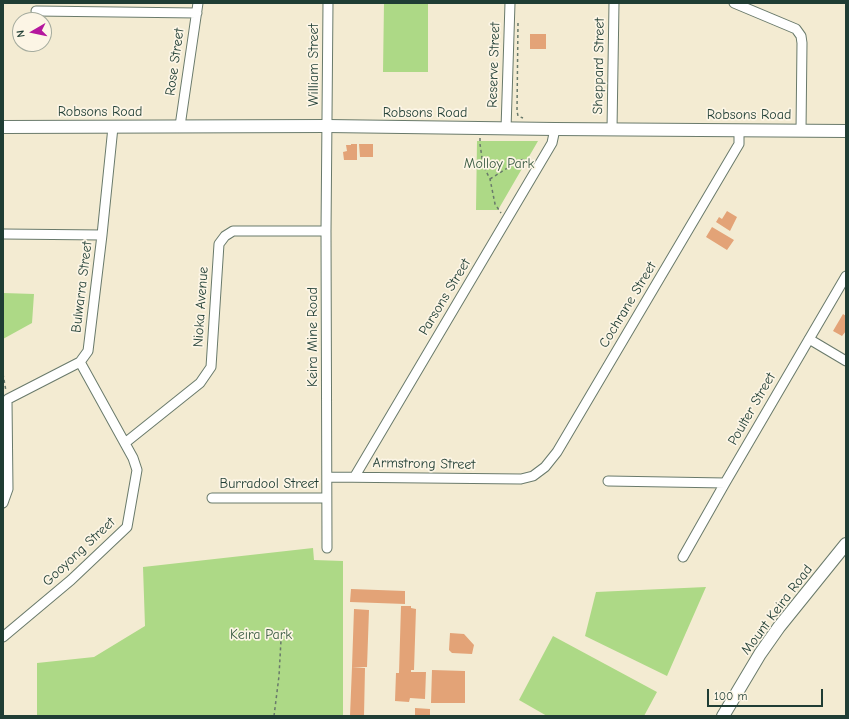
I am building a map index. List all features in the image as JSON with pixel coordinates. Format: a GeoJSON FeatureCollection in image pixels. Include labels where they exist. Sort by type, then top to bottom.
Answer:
{"type":"FeatureCollection","features":[{"type":"Feature","properties":{"kind":"main road","name":"Robsons Road"},"geometry":{"type":"LineString","coordinates":[[3,127],[327,126],[506,129],[846,131]]}},
{"type":"Feature","properties":{"kind":"main road","name":"Mount Keira Road"},"geometry":{"type":"LineString","coordinates":[[723,716],[760,654],[779,627],[846,544]]}},
{"type":"Feature","properties":{"kind":"street","name":"Rose Street"},"geometry":{"type":"LineString","coordinates":[[180,126],[198,3]]}},
{"type":"Feature","properties":{"kind":"street","name":"William Street"},"geometry":{"type":"LineString","coordinates":[[327,126],[328,3]]}},
{"type":"Feature","properties":{"kind":"street","name":"Reserve Street"},"geometry":{"type":"LineString","coordinates":[[506,129],[510,3]]}},
{"type":"Feature","properties":{"kind":"street","name":"Sheppard Street"},"geometry":{"type":"LineString","coordinates":[[612,129],[614,3]]}},
{"type":"Feature","properties":{"kind":"street"},"geometry":{"type":"LineString","coordinates":[[734,3],[796,30],[801,36],[801,130]]}},
{"type":"Feature","properties":{"kind":"street"},"geometry":{"type":"LineString","coordinates":[[36,11],[197,13]]}},
{"type":"Feature","properties":{"kind":"street","name":"Keira Mine Road"},"geometry":{"type":"LineString","coordinates":[[327,126],[327,548]]}},
{"type":"Feature","properties":{"kind":"street","name":"Bulwarra Street"},"geometry":{"type":"LineString","coordinates":[[80,362],[88,351],[113,127]]}},
{"type":"Feature","properties":{"kind":"street","name":"Parsons Street"},"geometry":{"type":"LineString","coordinates":[[355,476],[552,142],[555,129]]}},
{"type":"Feature","properties":{"kind":"street","name":"Cochrane Street"},"geometry":{"type":"LineString","coordinates":[[521,479],[533,476],[540,472],[557,452],[736,149],[739,130]]}},
{"type":"Feature","properties":{"kind":"street","name":"Nioka Avenue"},"geometry":{"type":"LineString","coordinates":[[125,443],[200,383],[211,367],[219,244],[225,236],[233,232],[326,231]]}},
{"type":"Feature","properties":{"kind":"street"},"geometry":{"type":"LineString","coordinates":[[3,234],[102,235]]}},
{"type":"Feature","properties":{"kind":"street","name":"Poulter Street"},"geometry":{"type":"LineString","coordinates":[[683,557],[846,276]]}},
{"type":"Feature","properties":{"kind":"street"},"geometry":{"type":"LineString","coordinates":[[809,339],[846,361]]}},
{"type":"Feature","properties":{"kind":"street"},"geometry":{"type":"LineString","coordinates":[[3,503],[8,489],[6,400],[80,362]]}},
{"type":"Feature","properties":{"kind":"street","name":"Gooyong Street"},"geometry":{"type":"LineString","coordinates":[[3,637],[71,580],[127,527],[137,470],[134,458],[80,362]]}},
{"type":"Feature","properties":{"kind":"street","name":"Armstrong Street"},"geometry":{"type":"LineString","coordinates":[[328,477],[355,476],[521,479]]}},
{"type":"Feature","properties":{"kind":"street"},"geometry":{"type":"LineString","coordinates":[[608,482],[725,483]]}},
{"type":"Feature","properties":{"kind":"street","name":"Burradool Street"},"geometry":{"type":"LineString","coordinates":[[212,498],[326,498]]}},
{"type":"Feature","properties":{"kind":"path"},"geometry":{"type":"LineString","coordinates":[[519,17],[517,111],[518,116],[521,118],[529,118]]}},
{"type":"Feature","properties":{"kind":"path"},"geometry":{"type":"LineString","coordinates":[[480,137],[483,165],[490,179],[495,204],[506,221]]}},
{"type":"Feature","properties":{"kind":"path"},"geometry":{"type":"LineString","coordinates":[[490,179],[520,160],[526,159]]}},
{"type":"Feature","properties":{"kind":"path"},"geometry":{"type":"LineString","coordinates":[[3,374],[6,400]]}},
{"type":"Feature","properties":{"kind":"path"},"geometry":{"type":"LineString","coordinates":[[274,716],[279,676],[281,640],[284,628]]}},
{"type":"Feature","properties":{"kind":"green space"},"geometry":{"type":"Polygon","coordinates":[[[384,3],[428,3],[428,72],[383,72],[384,3]]]}},
{"type":"Feature","properties":{"kind":"green space","name":"Molloy Park"},"geometry":{"type":"Polygon","coordinates":[[[477,141],[538,141],[498,210],[476,210],[477,141]]]}},
{"type":"Feature","properties":{"kind":"green space"},"geometry":{"type":"Polygon","coordinates":[[[3,293],[34,294],[32,323],[3,339],[3,293]]]}},
{"type":"Feature","properties":{"kind":"green space","name":"Keira Park"},"geometry":{"type":"Polygon","coordinates":[[[313,548],[314,560],[343,561],[343,716],[37,716],[37,663],[94,657],[145,626],[143,567],[313,548]]]}},
{"type":"Feature","properties":{"kind":"green space"},"geometry":{"type":"Polygon","coordinates":[[[706,587],[667,676],[585,636],[596,592],[706,587]]]}},
{"type":"Feature","properties":{"kind":"green space"},"geometry":{"type":"Polygon","coordinates":[[[553,636],[657,692],[644,716],[547,716],[519,700],[553,636]]]}},
{"type":"Feature","properties":{"kind":"building"},"geometry":{"type":"Polygon","coordinates":[[[530,34],[546,34],[546,49],[530,49],[530,34]]]}},
{"type":"Feature","properties":{"kind":"building"},"geometry":{"type":"Polygon","coordinates":[[[357,144],[357,160],[344,160],[343,152],[347,151],[346,145],[357,144]]]}},
{"type":"Feature","properties":{"kind":"building"},"geometry":{"type":"Polygon","coordinates":[[[359,144],[373,144],[373,157],[360,157],[359,144]]]}},
{"type":"Feature","properties":{"kind":"building"},"geometry":{"type":"Polygon","coordinates":[[[727,211],[737,217],[730,231],[716,222],[719,217],[722,219],[727,211]]]}},
{"type":"Feature","properties":{"kind":"building"},"geometry":{"type":"Polygon","coordinates":[[[712,227],[734,240],[727,250],[706,237],[712,227]]]}},
{"type":"Feature","properties":{"kind":"building"},"geometry":{"type":"Polygon","coordinates":[[[843,314],[846,316],[846,331],[842,336],[833,331],[843,314]]]}},
{"type":"Feature","properties":{"kind":"building"},"geometry":{"type":"Polygon","coordinates":[[[351,589],[405,591],[405,604],[350,602],[351,589]]]}},
{"type":"Feature","properties":{"kind":"building"},"geometry":{"type":"Polygon","coordinates":[[[401,606],[411,606],[411,608],[416,609],[414,670],[411,670],[411,672],[426,672],[425,699],[410,698],[409,702],[395,701],[396,673],[399,673],[401,606]]]}},
{"type":"Feature","properties":{"kind":"building"},"geometry":{"type":"Polygon","coordinates":[[[354,609],[369,610],[367,667],[352,667],[354,609]]]}},
{"type":"Feature","properties":{"kind":"building"},"geometry":{"type":"Polygon","coordinates":[[[450,633],[464,634],[474,645],[472,654],[452,653],[449,650],[450,633]]]}},
{"type":"Feature","properties":{"kind":"building"},"geometry":{"type":"Polygon","coordinates":[[[352,667],[365,668],[364,716],[350,716],[352,667]]]}},
{"type":"Feature","properties":{"kind":"building"},"geometry":{"type":"Polygon","coordinates":[[[432,670],[465,671],[465,703],[431,703],[432,670]]]}},
{"type":"Feature","properties":{"kind":"building"},"geometry":{"type":"Polygon","coordinates":[[[415,708],[430,709],[430,716],[415,716],[415,708]]]}}]}
